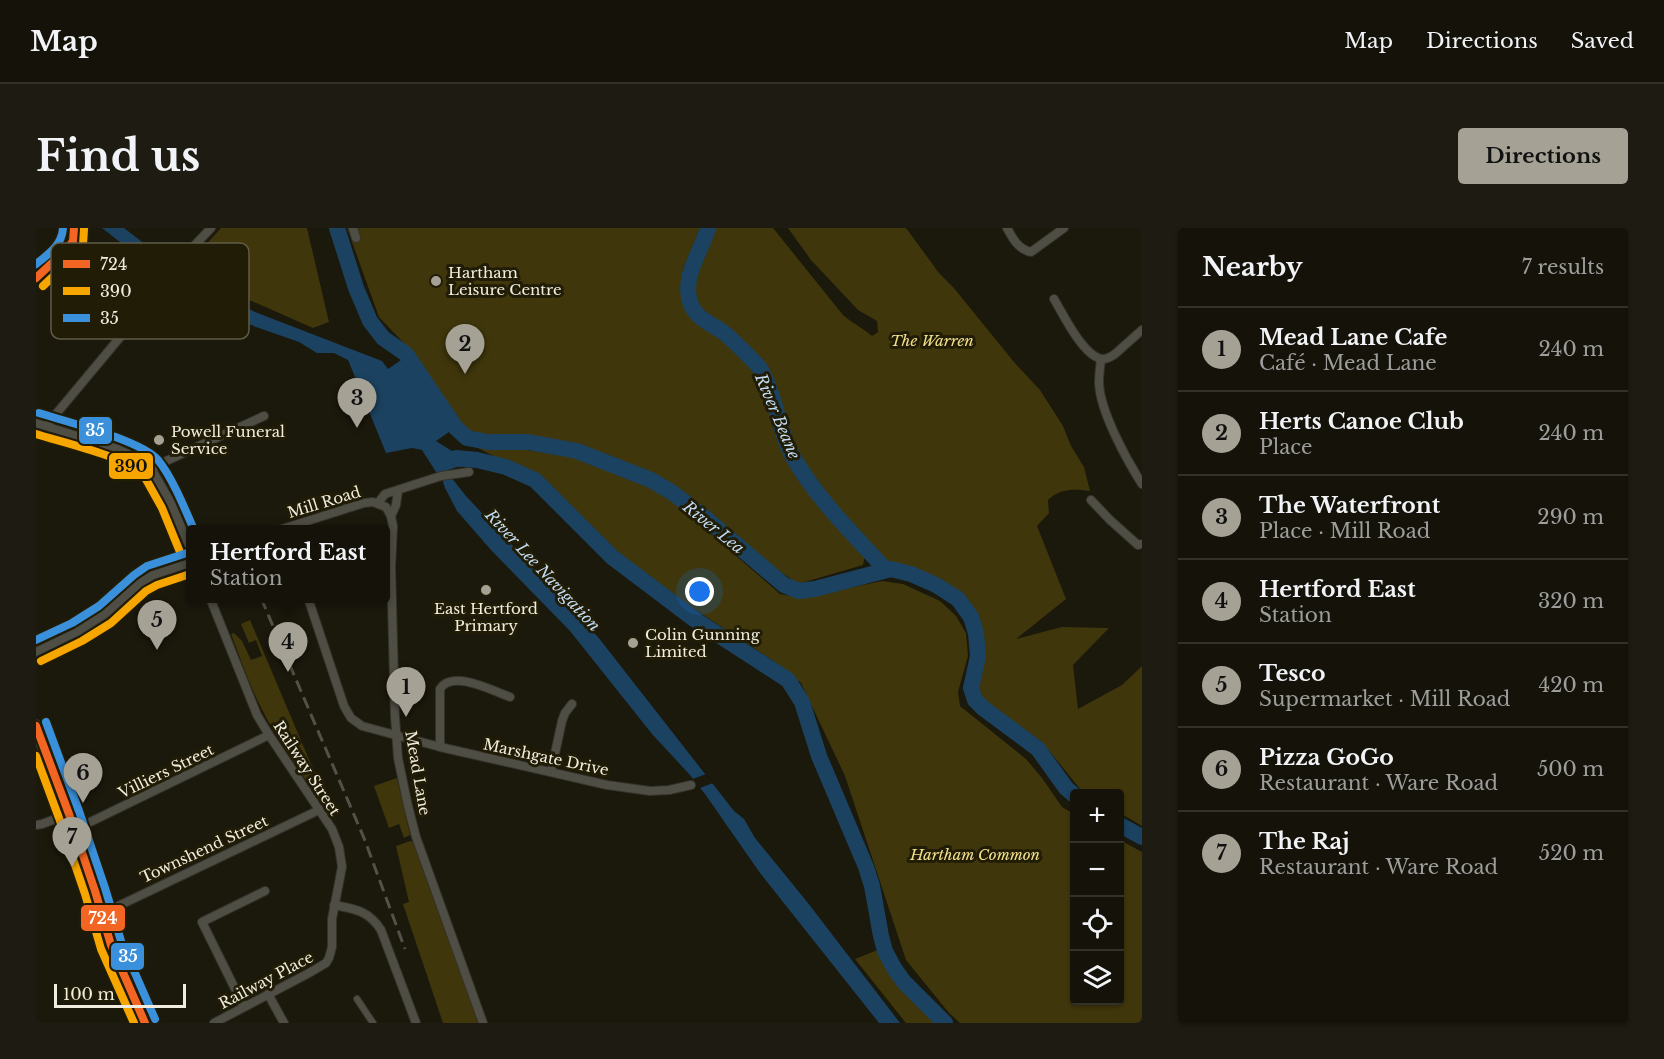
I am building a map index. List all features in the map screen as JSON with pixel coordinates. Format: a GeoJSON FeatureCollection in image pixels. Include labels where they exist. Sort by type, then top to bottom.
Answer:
{"type":"FeatureCollection","features":[{"type":"Feature","properties":{"kind":"main road"},"geometry":{"type":"LineString","coordinates":[[36,727],[69,814],[111,945],[145,1023]]}},
{"type":"Feature","properties":{"kind":"street"},"geometry":{"type":"LineString","coordinates":[[72,243],[74,228]]}},
{"type":"Feature","properties":{"kind":"street"},"geometry":{"type":"LineString","coordinates":[[197,243],[211,228]]}},
{"type":"Feature","properties":{"kind":"street"},"geometry":{"type":"LineString","coordinates":[[353,228],[356,238]]}},
{"type":"Feature","properties":{"kind":"street"},"geometry":{"type":"LineString","coordinates":[[1007,228],[1018,246],[1031,252],[1064,228]]}},
{"type":"Feature","properties":{"kind":"street"},"geometry":{"type":"LineString","coordinates":[[36,278],[51,264]]}},
{"type":"Feature","properties":{"kind":"street"},"geometry":{"type":"LineString","coordinates":[[1054,299],[1081,342],[1094,356],[1101,359],[1115,354],[1142,330]]}},
{"type":"Feature","properties":{"kind":"street"},"geometry":{"type":"LineString","coordinates":[[46,426],[119,339]]}},
{"type":"Feature","properties":{"kind":"street"},"geometry":{"type":"LineString","coordinates":[[1101,359],[1099,384],[1105,409],[1126,456],[1142,484]]}},
{"type":"Feature","properties":{"kind":"street"},"geometry":{"type":"LineString","coordinates":[[151,468],[264,416]]}},
{"type":"Feature","properties":{"kind":"street"},"geometry":{"type":"LineString","coordinates":[[36,423],[118,449],[145,462],[151,468],[171,503],[186,539]]}},
{"type":"Feature","properties":{"kind":"street","name":"Mill Road"},"geometry":{"type":"LineString","coordinates":[[378,502],[385,494],[441,476],[469,472]]}},
{"type":"Feature","properties":{"kind":"street"},"geometry":{"type":"LineString","coordinates":[[391,516],[396,505],[398,491]]}},
{"type":"Feature","properties":{"kind":"street"},"geometry":{"type":"LineString","coordinates":[[1091,500],[1138,545],[1142,544]]}},
{"type":"Feature","properties":{"kind":"street","name":"Mill Road"},"geometry":{"type":"LineString","coordinates":[[295,525],[364,503],[378,502],[386,507],[391,516]]}},
{"type":"Feature","properties":{"kind":"street","name":"Mead Lane"},"geometry":{"type":"LineString","coordinates":[[391,516],[397,736],[400,769],[416,837],[483,1023]]}},
{"type":"Feature","properties":{"kind":"street"},"geometry":{"type":"LineString","coordinates":[[36,652],[77,632],[105,614],[140,583],[153,575],[186,564]]}},
{"type":"Feature","properties":{"kind":"street","name":"Railway Street"},"geometry":{"type":"LineString","coordinates":[[212,603],[248,693],[268,735],[337,838],[342,857],[341,874],[334,905],[332,947],[329,958]]}},
{"type":"Feature","properties":{"kind":"street","name":"Marshgate Drive"},"geometry":{"type":"LineString","coordinates":[[310,603],[344,706],[351,718],[362,726],[440,747],[607,784],[650,791],[691,785]]}},
{"type":"Feature","properties":{"kind":"street"},"geometry":{"type":"LineString","coordinates":[[440,747],[440,689],[444,683],[448,681],[471,682],[510,697]]}},
{"type":"Feature","properties":{"kind":"street"},"geometry":{"type":"LineString","coordinates":[[551,772],[561,721],[572,704]]}},
{"type":"Feature","properties":{"kind":"street","name":"Villiers Street"},"geometry":{"type":"LineString","coordinates":[[74,829],[268,735]]}},
{"type":"Feature","properties":{"kind":"street","name":"Townshend Street"},"geometry":{"type":"LineString","coordinates":[[101,913],[319,810]]}},
{"type":"Feature","properties":{"kind":"street"},"geometry":{"type":"LineString","coordinates":[[36,825],[69,814]]}},
{"type":"Feature","properties":{"kind":"street"},"geometry":{"type":"LineString","coordinates":[[244,1007],[202,922],[265,891]]}},
{"type":"Feature","properties":{"kind":"street"},"geometry":{"type":"LineString","coordinates":[[334,905],[355,909],[367,914],[375,921],[381,930],[417,1023]]}},
{"type":"Feature","properties":{"kind":"street","name":"Railway Place"},"geometry":{"type":"LineString","coordinates":[[214,1023],[320,967],[329,958]]}},
{"type":"Feature","properties":{"kind":"street"},"geometry":{"type":"LineString","coordinates":[[268,994],[284,1023]]}},
{"type":"Feature","properties":{"kind":"street"},"geometry":{"type":"LineString","coordinates":[[357,999],[373,1023]]}},
{"type":"Feature","properties":{"kind":"green space"},"geometry":{"type":"Polygon","coordinates":[[[221,228],[307,228],[329,322],[313,328],[249,300],[249,243],[208,243],[221,228]]]}},
{"type":"Feature","properties":{"kind":"green space"},"geometry":{"type":"Polygon","coordinates":[[[347,228],[700,228],[683,269],[683,284],[691,317],[729,345],[749,366],[763,389],[783,446],[785,459],[865,555],[863,565],[798,584],[772,566],[726,526],[667,481],[636,466],[584,448],[477,434],[463,428],[415,355],[379,317],[347,228]]]}},
{"type":"Feature","properties":{"kind":"green space","name":"The Warren"},"geometry":{"type":"Polygon","coordinates":[[[713,228],[773,228],[843,315],[872,336],[878,332],[877,321],[858,310],[811,260],[788,228],[906,228],[939,273],[1040,390],[1063,426],[1071,446],[1084,467],[1090,491],[1062,491],[1048,500],[1049,513],[1037,526],[1066,599],[1016,639],[1062,627],[1109,628],[1073,665],[1078,709],[1122,685],[1142,666],[1142,826],[1124,815],[1124,789],[1080,789],[1042,742],[987,703],[976,687],[980,666],[981,636],[966,600],[940,580],[887,567],[828,500],[792,445],[773,386],[759,364],[727,332],[703,317],[695,306],[690,284],[693,271],[711,239],[713,228]]]}},
{"type":"Feature","properties":{"kind":"green space","name":"Hartham Common"},"geometry":{"type":"Polygon","coordinates":[[[474,446],[509,447],[583,459],[650,485],[679,506],[780,594],[801,598],[882,581],[903,584],[940,601],[956,616],[966,633],[968,656],[958,692],[960,706],[1026,759],[1062,807],[1070,812],[1070,1005],[1124,1005],[1124,842],[1142,852],[1142,1023],[960,1023],[949,1013],[906,960],[845,776],[801,683],[772,660],[656,584],[602,542],[538,479],[474,446]]]}},
{"type":"Feature","properties":{"kind":"green space"},"geometry":{"type":"Polygon","coordinates":[[[250,620],[308,757],[334,804],[327,809],[279,740],[249,680],[231,634],[234,633],[242,641],[251,660],[262,656],[256,640],[249,643],[241,624],[250,620]]]}},
{"type":"Feature","properties":{"kind":"green space"},"geometry":{"type":"Polygon","coordinates":[[[397,778],[410,835],[404,838],[399,824],[389,828],[374,786],[397,778]]]}},
{"type":"Feature","properties":{"kind":"green space"},"geometry":{"type":"Polygon","coordinates":[[[413,842],[479,1023],[443,1023],[403,904],[409,902],[396,846],[413,842]]]}},
{"type":"Feature","properties":{"kind":"green space"},"geometry":{"type":"Polygon","coordinates":[[[880,949],[897,980],[938,1023],[906,1023],[855,959],[880,949]]]}},
{"type":"Feature","properties":{"kind":"water"},"geometry":{"type":"Polygon","coordinates":[[[102,228],[124,228],[143,243],[121,243],[102,228]]]}},
{"type":"Feature","properties":{"kind":"water"},"geometry":{"type":"Polygon","coordinates":[[[249,309],[382,361],[388,369],[404,358],[452,430],[436,441],[452,451],[477,454],[477,465],[448,470],[451,477],[466,496],[598,637],[734,811],[744,819],[755,838],[900,1023],[879,1023],[760,873],[689,774],[652,734],[570,631],[491,550],[457,511],[445,488],[440,472],[436,472],[422,450],[412,448],[386,453],[348,360],[334,353],[317,353],[299,342],[249,324],[249,309]]]}},
{"type":"Feature","properties":{"kind":"pier"},"geometry":{"type":"Polygon","coordinates":[[[706,774],[713,783],[697,789],[690,780],[706,774]]]}},
{"type":"Feature","properties":{"kind":"waterway","name":"River Lea"},"geometry":{"type":"LineString","coordinates":[[337,228],[356,288],[370,321],[383,338],[406,354],[456,428],[467,438],[488,442],[528,442],[577,451],[651,480],[673,493],[703,516],[784,585],[799,591],[891,569],[911,574],[936,585],[958,599],[971,617],[976,633],[978,656],[971,688],[975,700],[1038,749],[1070,792]]}},
{"type":"Feature","properties":{"kind":"waterway","name":"River Beane"},"geometry":{"type":"LineString","coordinates":[[708,228],[690,273],[688,292],[692,308],[742,349],[759,367],[769,387],[793,457],[836,516],[886,570]]}},
{"type":"Feature","properties":{"kind":"waterway"},"geometry":{"type":"LineString","coordinates":[[456,458],[506,467],[535,480],[612,557],[694,619],[788,680],[802,702],[819,756],[866,867],[885,951],[904,982],[945,1023]]}},
{"type":"Feature","properties":{"kind":"waterway","name":"River Lea"},"geometry":{"type":"LineString","coordinates":[[1124,827],[1142,837]]}},
{"type":"Feature","properties":{"kind":"railway"},"geometry":{"type":"LineString","coordinates":[[263,603],[364,838],[405,949]]}},
{"type":"Feature","properties":{"kind":"transit line","name":"35"},"geometry":{"type":"LineString","coordinates":[[58,243],[63,228]]}},
{"type":"Feature","properties":{"kind":"transit line","name":"724"},"geometry":{"type":"LineString","coordinates":[[72,243],[74,228]]}},
{"type":"Feature","properties":{"kind":"transit line","name":"390"},"geometry":{"type":"LineString","coordinates":[[83,243],[84,229]]}},
{"type":"Feature","properties":{"kind":"transit line","name":"35"},"geometry":{"type":"LineString","coordinates":[[36,264],[51,252]]}},
{"type":"Feature","properties":{"kind":"transit line","name":"724"},"geometry":{"type":"LineString","coordinates":[[36,278],[51,264]]}},
{"type":"Feature","properties":{"kind":"transit line","name":"390"},"geometry":{"type":"LineString","coordinates":[[43,286],[51,278]]}},
{"type":"Feature","properties":{"kind":"transit line","name":"35"},"geometry":{"type":"LineString","coordinates":[[39,413],[102,432],[136,445],[149,453],[158,460],[168,475],[192,525]]}},
{"type":"Feature","properties":{"kind":"transit line","name":"390"},"geometry":{"type":"LineString","coordinates":[[36,434],[108,456],[143,474],[162,508],[180,552]]}},
{"type":"Feature","properties":{"kind":"transit line","name":"35"},"geometry":{"type":"LineString","coordinates":[[36,640],[72,623],[99,606],[147,566],[186,553]]}},
{"type":"Feature","properties":{"kind":"transit line","name":"390"},"geometry":{"type":"LineString","coordinates":[[41,661],[82,641],[111,623],[146,591],[186,575]]}},
{"type":"Feature","properties":{"kind":"transit line","name":"35"},"geometry":{"type":"LineString","coordinates":[[46,722],[79,811],[121,941],[155,1019]]}},
{"type":"Feature","properties":{"kind":"transit line","name":"724"},"geometry":{"type":"LineString","coordinates":[[36,726],[69,814],[111,945],[145,1023]]}},
{"type":"Feature","properties":{"kind":"transit line","name":"390"},"geometry":{"type":"LineString","coordinates":[[36,756],[85,894],[101,949],[134,1023]]}},
{"type":"Feature","properties":{"kind":"place","name":"Hartham Leisure Centre"},"geometry":{"type":"Point","coordinates":[436,281]}},
{"type":"Feature","properties":{"kind":"place","name":"Herts Canoe Club"},"geometry":{"type":"Point","coordinates":[465,374]}},
{"type":"Feature","properties":{"kind":"place","name":"The Waterfront"},"geometry":{"type":"Point","coordinates":[357,428]}},
{"type":"Feature","properties":{"kind":"place","name":"Powell Funeral Service"},"geometry":{"type":"Point","coordinates":[159,440]}},
{"type":"Feature","properties":{"kind":"place","name":"East Hertford Primary"},"geometry":{"type":"Point","coordinates":[486,590]}},
{"type":"Feature","properties":{"kind":"place","name":"Colin Gunning Limited"},"geometry":{"type":"Point","coordinates":[633,643]}},
{"type":"Feature","properties":{"kind":"place","name":"Tesco"},"geometry":{"type":"Point","coordinates":[157,650]}},
{"type":"Feature","properties":{"kind":"place","name":"Hertford East"},"geometry":{"type":"Point","coordinates":[288,672]}},
{"type":"Feature","properties":{"kind":"place","name":"Mead Lane Cafe"},"geometry":{"type":"Point","coordinates":[406,717]}},
{"type":"Feature","properties":{"kind":"place","name":"Pizza GoGo"},"geometry":{"type":"Point","coordinates":[83,803]}},
{"type":"Feature","properties":{"kind":"place","name":"The Raj"},"geometry":{"type":"Point","coordinates":[72,867]}},
{"type":"Feature","properties":{"kind":"water label","name":"River Lee Navigation"},"geometry":{"type":"Point","coordinates":[543,570]}}]}
